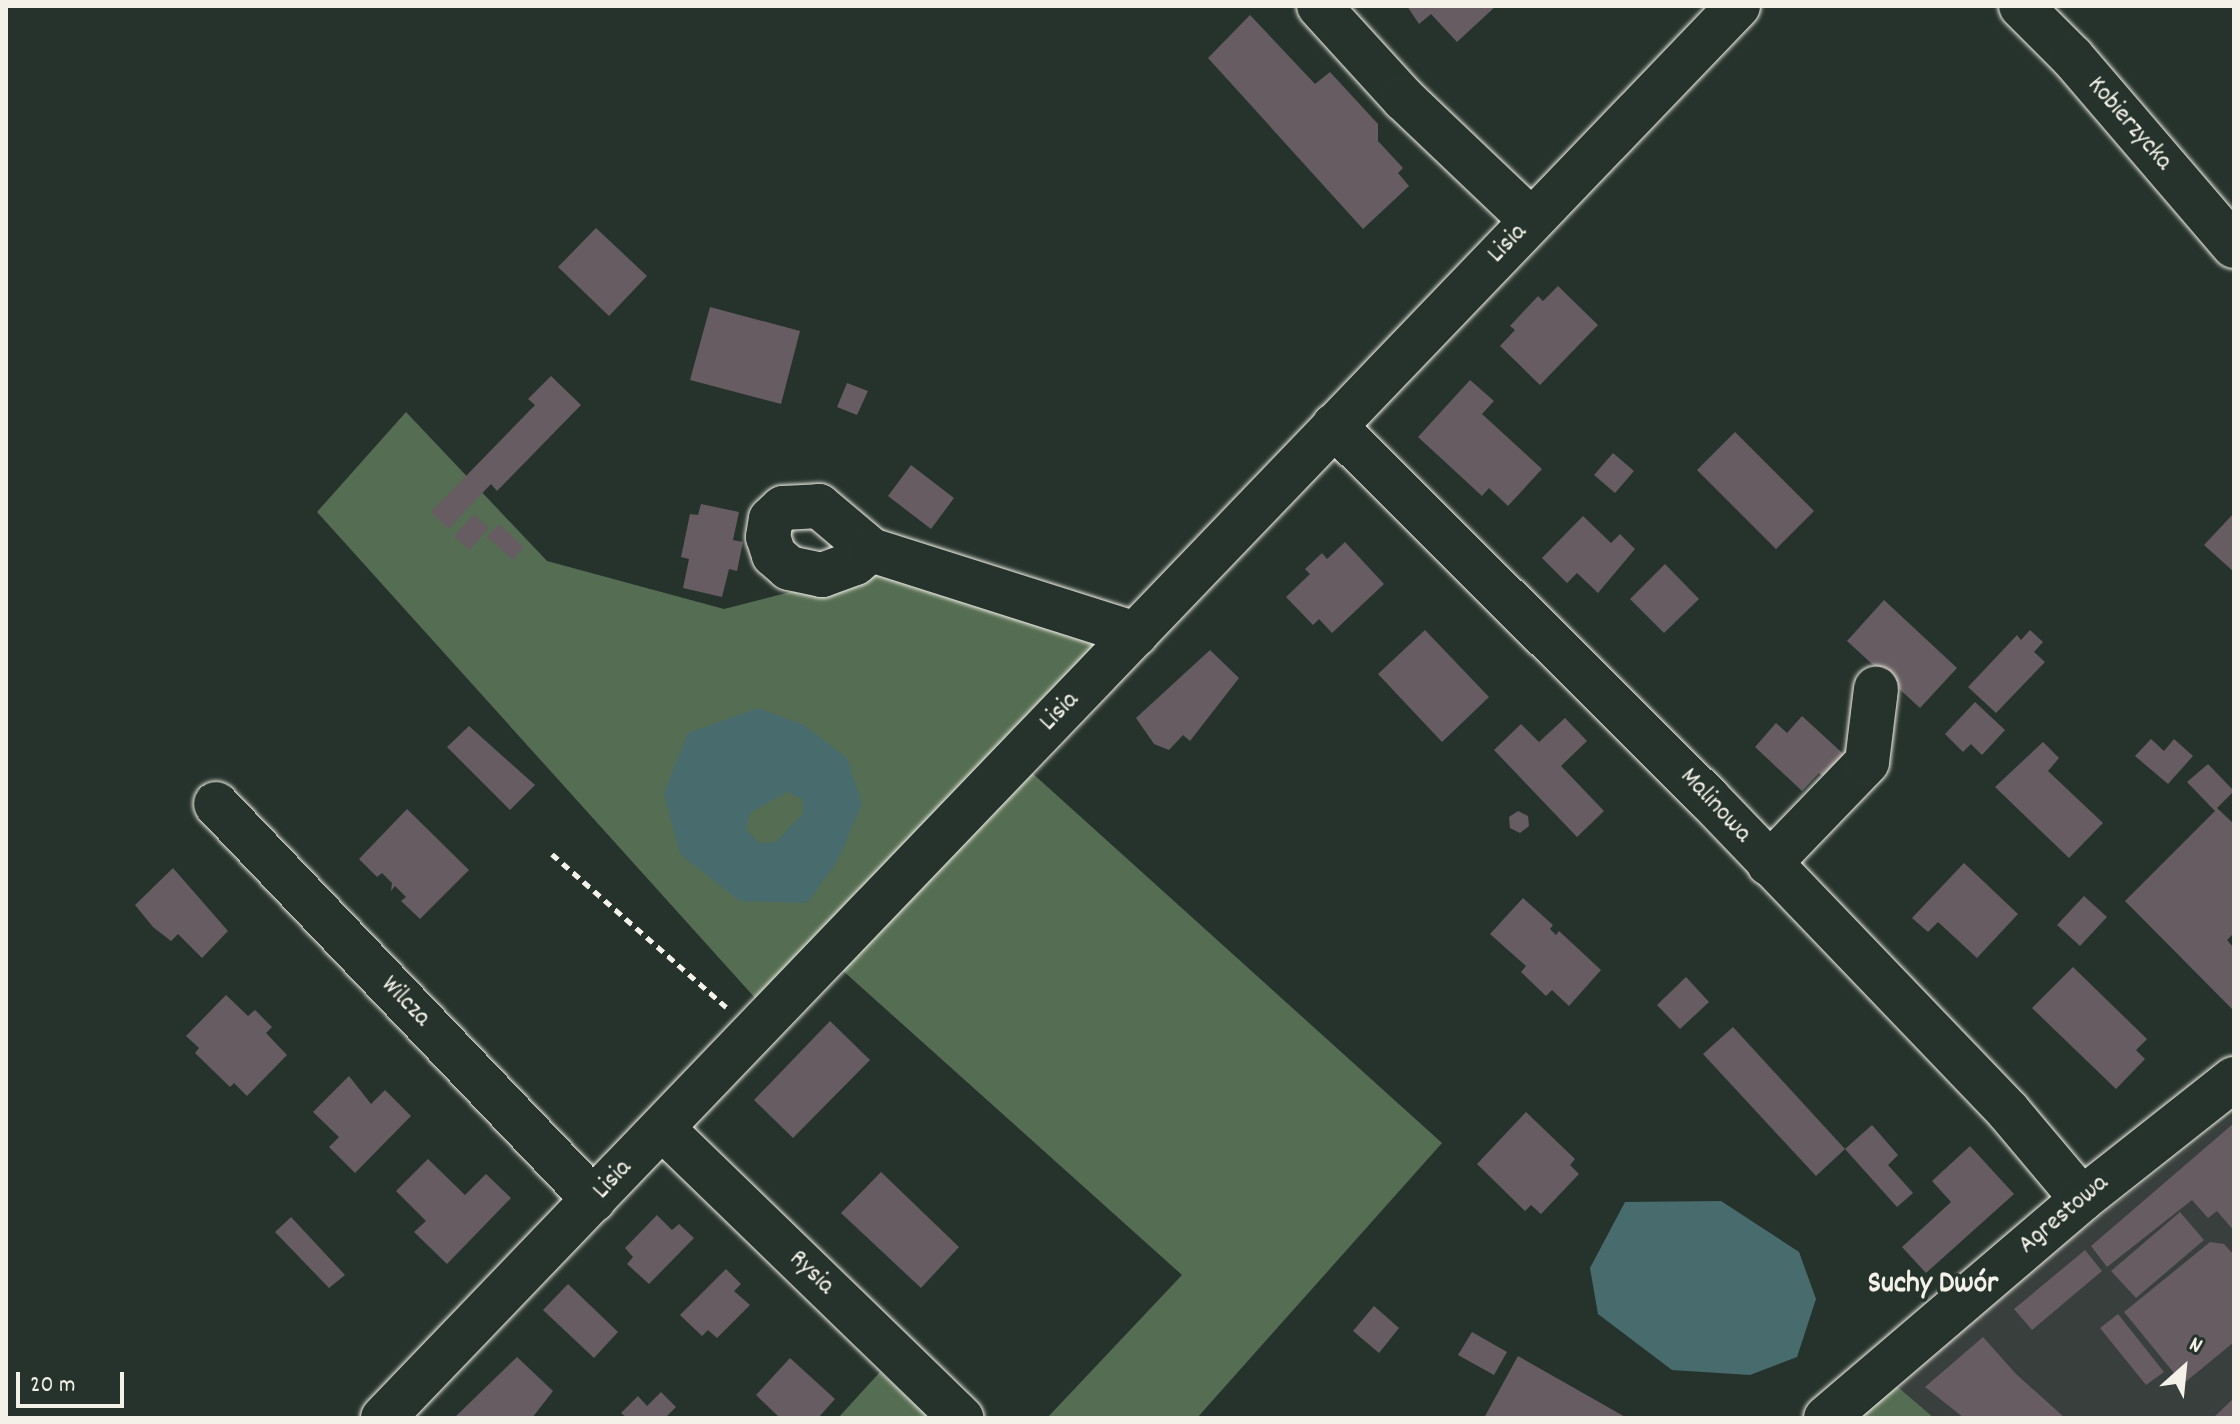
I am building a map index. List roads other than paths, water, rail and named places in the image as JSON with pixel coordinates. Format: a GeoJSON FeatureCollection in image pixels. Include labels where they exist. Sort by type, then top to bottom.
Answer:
{"type":"FeatureCollection","features":[{"type":"Feature","properties":{"kind":"street"},"geometry":{"type":"LineString","coordinates":[[1319,6],[1404,99],[1531,220]]}},
{"type":"Feature","properties":{"kind":"street","name":"Lisia"},"geometry":{"type":"LineString","coordinates":[[383,1418],[1738,6]]}},
{"type":"Feature","properties":{"kind":"street","name":"Kobierzycka"},"geometry":{"type":"LineString","coordinates":[[2021,6],[2072,57],[2234,246]]}},
{"type":"Feature","properties":{"kind":"street","name":"Malinowa"},"geometry":{"type":"LineString","coordinates":[[1334,426],[1520,607],[1769,864],[2008,1111],[2082,1199]]}},
{"type":"Feature","properties":{"kind":"street"},"geometry":{"type":"LineString","coordinates":[[871,550],[1136,634]]}},
{"type":"Feature","properties":{"kind":"street"},"geometry":{"type":"LineString","coordinates":[[1769,864],[1867,762],[1876,689]]}},
{"type":"Feature","properties":{"kind":"street","name":"Wilcza"},"geometry":{"type":"LineString","coordinates":[[216,804],[594,1200]]}},
{"type":"Feature","properties":{"kind":"street","name":"Agrestowa"},"geometry":{"type":"LineString","coordinates":[[1826,1418],[2082,1199],[2234,1079]]}},
{"type":"Feature","properties":{"kind":"street","name":"Rysia"},"geometry":{"type":"LineString","coordinates":[[662,1128],[961,1418]]}},
{"type":"Feature","properties":{"kind":"water"},"geometry":{"type":"Polygon","coordinates":[[[758,708],[804,725],[847,758],[862,803],[837,862],[807,903],[740,901],[680,854],[664,793],[688,733],[758,708]],[[787,792],[750,813],[746,829],[759,843],[776,842],[803,813],[803,800],[787,792]]]}},
{"type":"Feature","properties":{"kind":"water"},"geometry":{"type":"Polygon","coordinates":[[[1721,1201],[1799,1252],[1816,1299],[1797,1357],[1750,1375],[1672,1370],[1598,1314],[1590,1268],[1625,1202],[1721,1201]]]}},
{"type":"Feature","properties":{"kind":"district","name":"Suchy Dwór"},"geometry":{"type":"Point","coordinates":[1933,1286]}}]}
